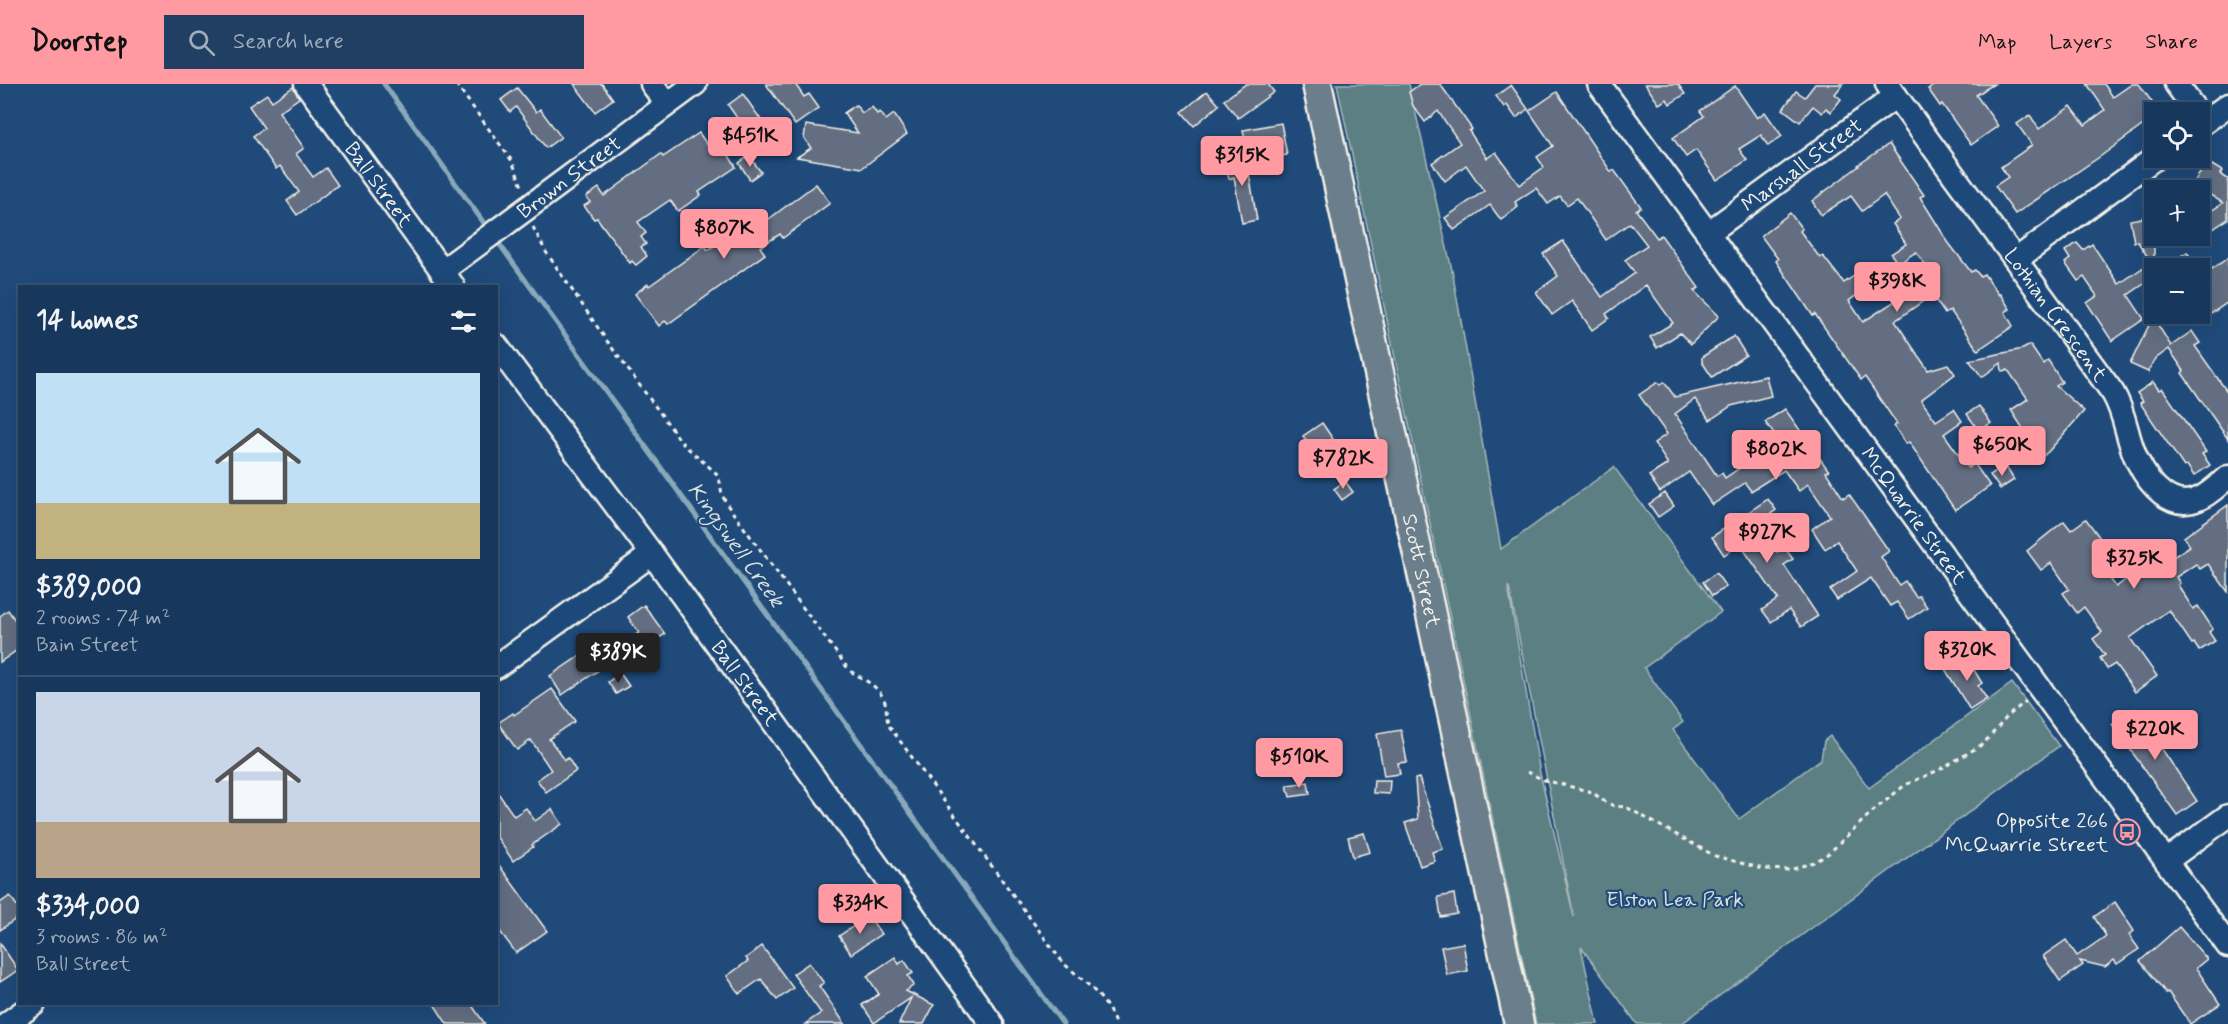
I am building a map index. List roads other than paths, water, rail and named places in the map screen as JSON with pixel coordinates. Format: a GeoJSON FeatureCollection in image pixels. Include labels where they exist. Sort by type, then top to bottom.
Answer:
{"type":"FeatureCollection","features":[{"type":"Feature","properties":{"kind":"main road","name":"Scott Street"},"geometry":{"type":"LineString","coordinates":[[1317,84],[1519,1024]]}},
{"type":"Feature","properties":{"kind":"street","name":"Ball Street"},"geometry":{"type":"LineString","coordinates":[[306,84],[448,279]]}},
{"type":"Feature","properties":{"kind":"street"},"geometry":{"type":"LineString","coordinates":[[652,84],[667,105]]}},
{"type":"Feature","properties":{"kind":"street","name":"Brown Street"},"geometry":{"type":"LineString","coordinates":[[448,279],[482,241],[695,84]]}},
{"type":"Feature","properties":{"kind":"street","name":"McQuarrie Street"},"geometry":{"type":"LineString","coordinates":[[1599,84],[2228,946]]}},
{"type":"Feature","properties":{"kind":"street"},"geometry":{"type":"LineString","coordinates":[[2176,84],[2188,102]]}},
{"type":"Feature","properties":{"kind":"street","name":"Marshall Street"},"geometry":{"type":"LineString","coordinates":[[1708,233],[1892,90]]}},
{"type":"Feature","properties":{"kind":"street","name":"Lothian Crescent"},"geometry":{"type":"LineString","coordinates":[[1892,90],[2113,393],[2123,414],[2129,442],[2138,464],[2161,494],[2176,501],[2199,499],[2228,477]]}},
{"type":"Feature","properties":{"kind":"street"},"geometry":{"type":"LineString","coordinates":[[2210,114],[2228,105]]}},
{"type":"Feature","properties":{"kind":"street"},"geometry":{"type":"LineString","coordinates":[[2017,259],[2144,166]]}},
{"type":"Feature","properties":{"kind":"street","name":"Ball Street"},"geometry":{"type":"LineString","coordinates":[[498,348],[652,554],[992,1024]]}},
{"type":"Feature","properties":{"kind":"street"},"geometry":{"type":"LineString","coordinates":[[498,666],[652,554]]}},
{"type":"Feature","properties":{"kind":"street"},"geometry":{"type":"LineString","coordinates":[[2166,861],[2228,816]]}},
{"type":"Feature","properties":{"kind":"street"},"geometry":{"type":"LineString","coordinates":[[6,1024],[33,1005]]}},
{"type":"Feature","properties":{"kind":"waterway","name":"Kingswell Creek"},"geometry":{"type":"LineString","coordinates":[[384,84],[489,230]]}},
{"type":"Feature","properties":{"kind":"waterway","name":"Kingswell Creek"},"geometry":{"type":"LineString","coordinates":[[495,238],[1063,1024]]}},
{"type":"Feature","properties":{"kind":"place","name":"Opposite 266 McQuarrie Street"},"geometry":{"type":"Point","coordinates":[2127,832]}},
{"type":"Feature","properties":{"kind":"park label","name":"Elston Lea Park"},"geometry":{"type":"Point","coordinates":[1675,899]}}]}
